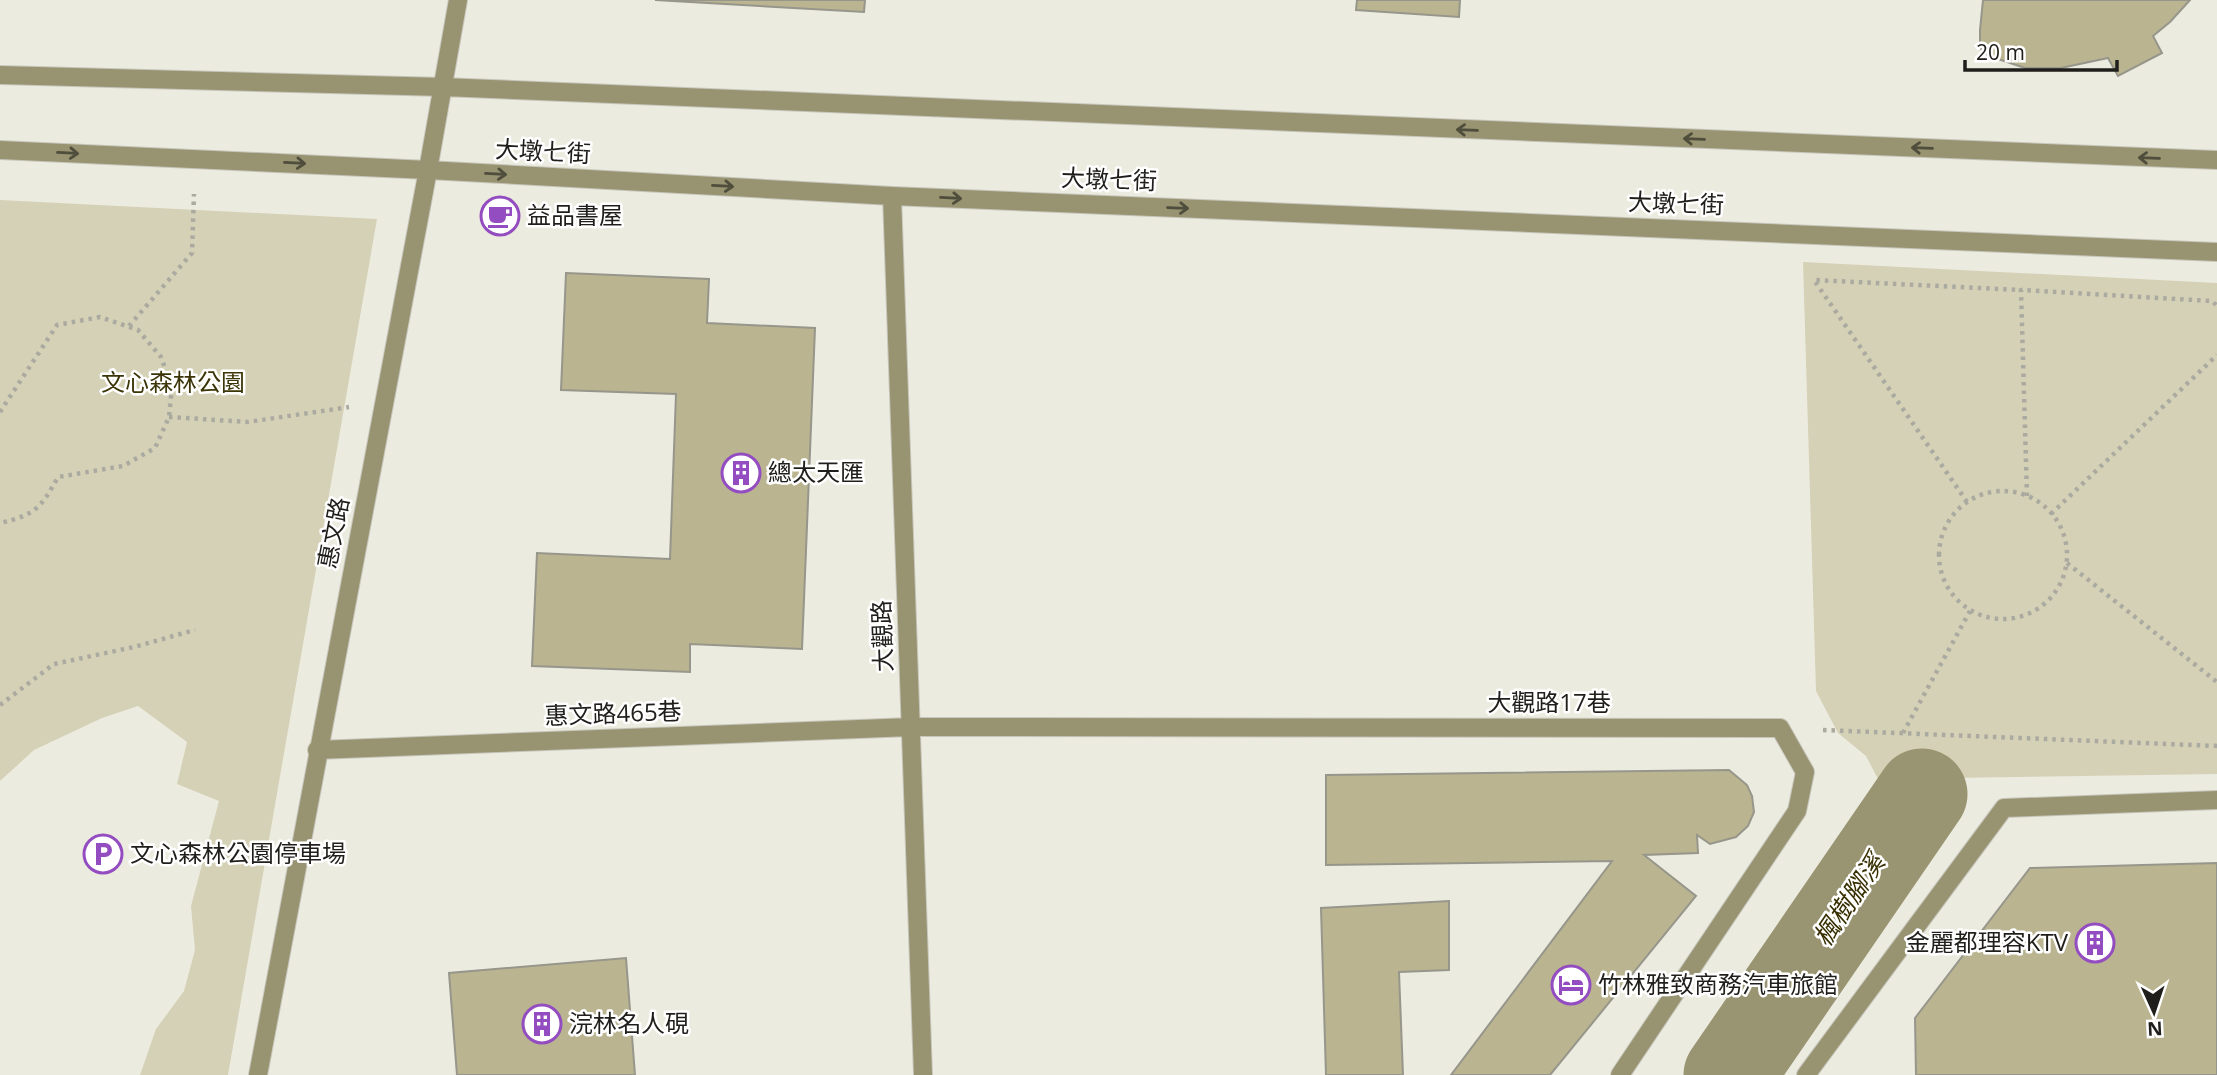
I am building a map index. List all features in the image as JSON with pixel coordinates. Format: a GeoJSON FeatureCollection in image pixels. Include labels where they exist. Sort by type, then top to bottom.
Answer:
{"type":"FeatureCollection","features":[{"type":"Feature","properties":{"kind":"street","name":"惠文路"},"geometry":{"type":"LineString","coordinates":[[258,1075],[458,0]]}},
{"type":"Feature","properties":{"kind":"street"},"geometry":{"type":"LineString","coordinates":[[0,75],[443,88],[2217,160]]}},
{"type":"Feature","properties":{"kind":"street","name":"大墩七街"},"geometry":{"type":"LineString","coordinates":[[0,150],[892,196],[2217,252]]}},
{"type":"Feature","properties":{"kind":"street","name":"大觀路"},"geometry":{"type":"LineString","coordinates":[[892,196],[923,1075]]}},
{"type":"Feature","properties":{"kind":"street","name":"大觀路17巷"},"geometry":{"type":"LineString","coordinates":[[911,727],[1780,728]]}},
{"type":"Feature","properties":{"kind":"street","name":"惠文路465巷"},"geometry":{"type":"LineString","coordinates":[[317,750],[911,727]]}},
{"type":"Feature","properties":{"kind":"street"},"geometry":{"type":"LineString","coordinates":[[1620,1075],[1797,811],[1805,772],[1780,728]]}},
{"type":"Feature","properties":{"kind":"street"},"geometry":{"type":"LineString","coordinates":[[1806,1075],[2004,808],[2217,800]]}},
{"type":"Feature","properties":{"kind":"path"},"geometry":{"type":"LineString","coordinates":[[129,327],[192,254],[195,158]]}},
{"type":"Feature","properties":{"kind":"path"},"geometry":{"type":"LineString","coordinates":[[1967,502],[1814,280],[2212,300],[2217,306]]}},
{"type":"Feature","properties":{"kind":"path"},"geometry":{"type":"LineString","coordinates":[[2021,290],[2027,496]]}},
{"type":"Feature","properties":{"kind":"path"},"geometry":{"type":"LineString","coordinates":[[0,412],[57,325],[100,317],[138,330],[161,357],[172,387],[169,417],[155,448],[123,466],[58,477],[42,505],[25,518],[0,523]]}},
{"type":"Feature","properties":{"kind":"path"},"geometry":{"type":"LineString","coordinates":[[2051,514],[2217,355]]}},
{"type":"Feature","properties":{"kind":"path"},"geometry":{"type":"LineString","coordinates":[[169,417],[248,422],[385,402]]}},
{"type":"Feature","properties":{"kind":"path"},"geometry":{"type":"LineString","coordinates":[[2007,491],[2027,496],[2045,507],[2059,523],[2066,542],[2067,563],[2061,583],[2049,600],[2032,612],[2012,618],[1990,619],[1970,611],[1953,597],[1942,579],[1938,557],[1941,536],[1951,517],[1967,502],[1986,493],[2007,491]]}},
{"type":"Feature","properties":{"kind":"path"},"geometry":{"type":"LineString","coordinates":[[2067,563],[2217,682]]}},
{"type":"Feature","properties":{"kind":"path"},"geometry":{"type":"LineString","coordinates":[[1903,733],[1970,611]]}},
{"type":"Feature","properties":{"kind":"path"},"geometry":{"type":"LineString","coordinates":[[0,705],[54,664],[134,647],[195,630]]}},
{"type":"Feature","properties":{"kind":"path"},"geometry":{"type":"LineString","coordinates":[[1780,728],[2217,746]]}},
{"type":"Feature","properties":{"kind":"green space","name":"文心森林公園"},"geometry":{"type":"Polygon","coordinates":[[[0,200],[377,219],[228,1075],[140,1075],[156,1029],[184,991],[195,950],[191,906],[219,801],[177,784],[187,742],[138,706],[102,718],[34,750],[0,781],[0,200]]]}},
{"type":"Feature","properties":{"kind":"green space"},"geometry":{"type":"Polygon","coordinates":[[[1803,262],[2217,283],[2217,774],[1878,779],[1866,756],[1838,733],[1816,691],[1803,262]]]}},
{"type":"Feature","properties":{"kind":"building"},"geometry":{"type":"Polygon","coordinates":[[[655,0],[865,0],[864,12],[655,0]]]}},
{"type":"Feature","properties":{"kind":"building"},"geometry":{"type":"Polygon","coordinates":[[[1357,0],[1460,0],[1459,17],[1356,10],[1357,0]]]}},
{"type":"Feature","properties":{"kind":"building"},"geometry":{"type":"Polygon","coordinates":[[[1983,0],[2190,0],[2153,36],[2162,53],[2118,76],[2108,58],[2061,68],[2025,68],[1989,56],[1980,46],[1983,0]]]}},
{"type":"Feature","properties":{"kind":"building","name":"總太天匯"},"geometry":{"type":"Polygon","coordinates":[[[566,273],[709,279],[707,323],[815,328],[802,649],[690,644],[690,672],[532,666],[537,553],[670,559],[676,394],[561,390],[566,273]]]}},
{"type":"Feature","properties":{"kind":"building","name":"竹林雅致商務汽車旅館"},"geometry":{"type":"Polygon","coordinates":[[[1729,770],[1747,785],[1752,796],[1754,812],[1748,826],[1736,837],[1710,844],[1697,835],[1698,853],[1644,855],[1696,896],[1550,1075],[1451,1075],[1612,861],[1326,865],[1326,775],[1729,770]]]}},
{"type":"Feature","properties":{"kind":"building","name":"金麗都理容KTV"},"geometry":{"type":"Polygon","coordinates":[[[2217,863],[2217,1075],[1916,1075],[1915,1018],[2030,868],[2217,863]]]}},
{"type":"Feature","properties":{"kind":"building"},"geometry":{"type":"Polygon","coordinates":[[[1449,901],[1449,970],[1399,972],[1403,1075],[1326,1075],[1321,908],[1449,901]]]}},
{"type":"Feature","properties":{"kind":"building","name":"浣林名人硯"},"geometry":{"type":"Polygon","coordinates":[[[626,958],[635,1075],[457,1075],[449,973],[626,958]]]}},
{"type":"Feature","properties":{"kind":"waterway","name":"楓樹腳溪"},"geometry":{"type":"LineString","coordinates":[[1729,1075],[1922,794]]}},
{"type":"Feature","properties":{"kind":"place","name":"益品書屋"},"geometry":{"type":"Point","coordinates":[500,216]}},
{"type":"Feature","properties":{"kind":"place","name":"總太天匯"},"geometry":{"type":"Point","coordinates":[741,473]}},
{"type":"Feature","properties":{"kind":"place","name":"文心森林公園停車場"},"geometry":{"type":"Point","coordinates":[103,854]}},
{"type":"Feature","properties":{"kind":"place","name":"金麗都理容KTV"},"geometry":{"type":"Point","coordinates":[2095,943]}},
{"type":"Feature","properties":{"kind":"place","name":"竹林雅致商務汽車旅館"},"geometry":{"type":"Point","coordinates":[1571,985]}},
{"type":"Feature","properties":{"kind":"place","name":"浣林名人硯"},"geometry":{"type":"Point","coordinates":[542,1024]}}]}
